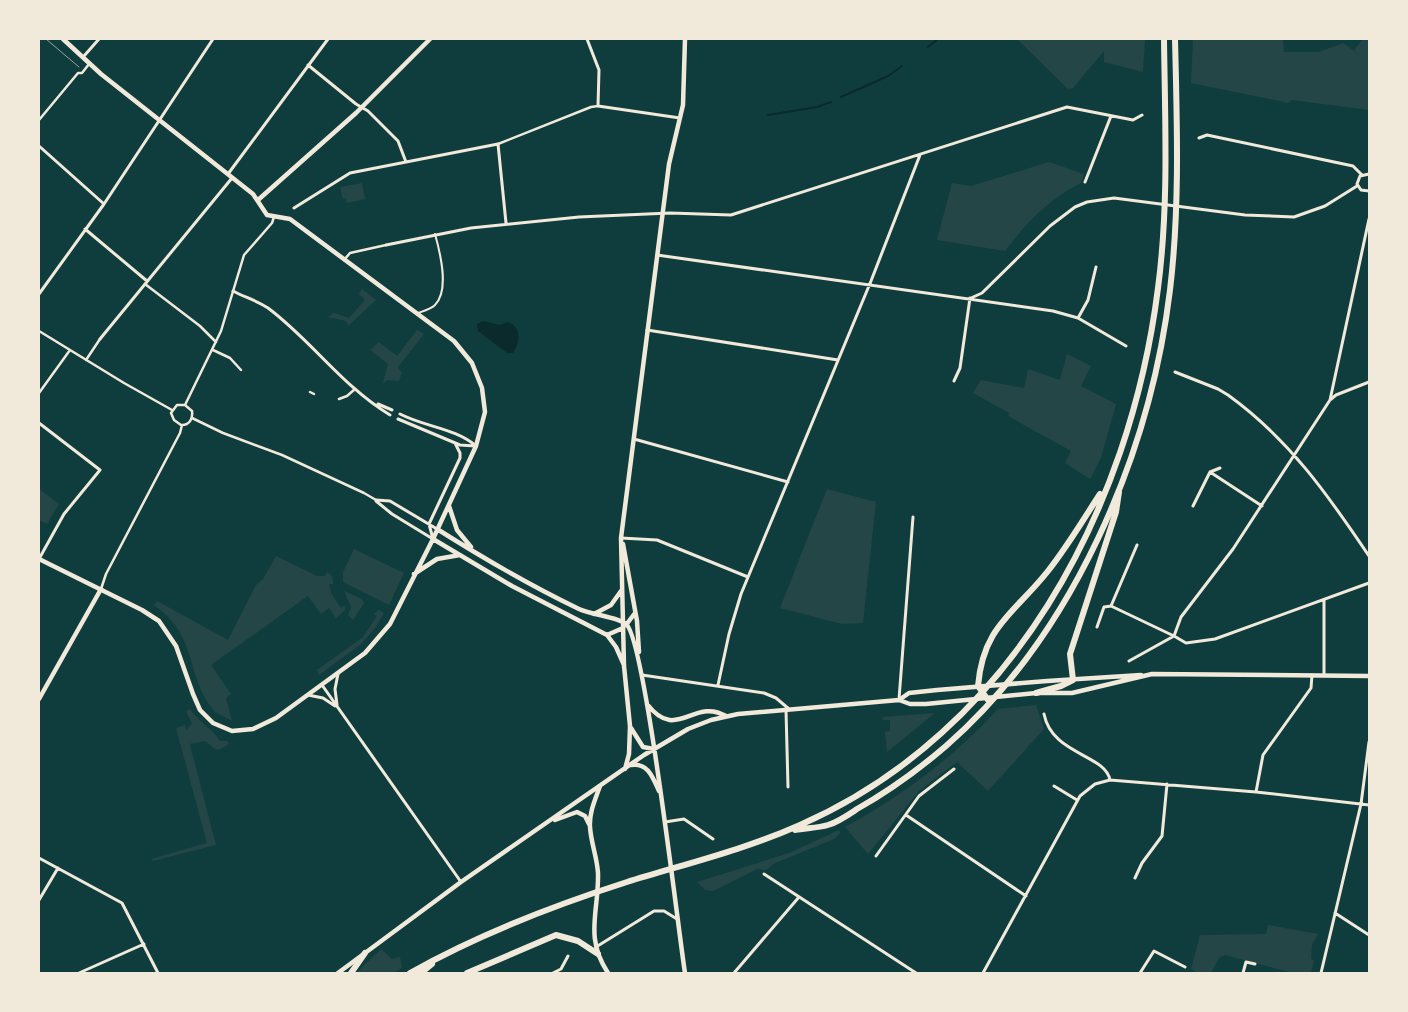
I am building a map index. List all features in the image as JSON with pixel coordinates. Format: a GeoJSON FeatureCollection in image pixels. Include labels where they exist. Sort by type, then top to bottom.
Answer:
{"type":"FeatureCollection","features":[{"type":"Feature","properties":{"kind":"highway"},"geometry":{"type":"LineString","coordinates":[[410,973],[491,932],[570,900],[688,864],[786,831],[835,808],[884,779],[943,733],[974,703],[1009,663],[1040,619],[1077,553],[1110,477],[1137,395],[1158,290],[1165,213],[1164,39]]}},
{"type":"Feature","properties":{"kind":"highway"},"geometry":{"type":"LineString","coordinates":[[786,831],[828,825],[873,800],[913,773],[951,742],[990,703],[1028,658],[1059,610],[1087,559],[1121,481],[1152,382],[1170,292],[1177,204],[1175,39]]}},
{"type":"Feature","properties":{"kind":"highway"},"geometry":{"type":"LineString","coordinates":[[988,700],[978,686],[981,661],[989,639],[1058,559],[1110,477]]}},
{"type":"Feature","properties":{"kind":"highway"},"geometry":{"type":"LineString","coordinates":[[1036,693],[1061,686],[1073,680],[1070,654],[1116,512],[1121,481]]}},
{"type":"Feature","properties":{"kind":"highway"},"geometry":{"type":"LineString","coordinates":[[467,973],[556,935],[597,951]]}},
{"type":"Feature","properties":{"kind":"highway"},"geometry":{"type":"LineString","coordinates":[[351,973],[365,954]]}},
{"type":"Feature","properties":{"kind":"highway"},"geometry":{"type":"LineString","coordinates":[[421,973],[438,958]]}},
{"type":"Feature","properties":{"kind":"main road"},"geometry":{"type":"LineString","coordinates":[[39,559],[142,610],[165,628],[178,650],[197,704],[207,718],[218,726],[237,731],[258,728],[276,718],[338,674],[368,650],[390,624],[449,506],[476,446],[484,412],[482,388],[476,370],[454,341],[290,219],[274,217],[265,212],[258,200],[161,120],[101,74],[91,62],[64,39]]}},
{"type":"Feature","properties":{"kind":"main road"},"geometry":{"type":"LineString","coordinates":[[258,200],[362,107],[430,39]]}},
{"type":"Feature","properties":{"kind":"main road"},"geometry":{"type":"LineString","coordinates":[[625,769],[629,754],[630,726],[624,666],[621,538],[669,164],[680,118],[685,83],[685,39]]}},
{"type":"Feature","properties":{"kind":"main road"},"geometry":{"type":"LineString","coordinates":[[449,506],[457,530],[474,550]]}},
{"type":"Feature","properties":{"kind":"main road"},"geometry":{"type":"LineString","coordinates":[[437,529],[513,574],[593,615],[624,625],[633,635],[658,764],[660,793],[685,973]]}},
{"type":"Feature","properties":{"kind":"main road"},"geometry":{"type":"LineString","coordinates":[[621,538],[635,612],[639,641],[639,661]]}},
{"type":"Feature","properties":{"kind":"main road"},"geometry":{"type":"LineString","coordinates":[[433,539],[512,586],[607,635],[616,647],[624,666]]}},
{"type":"Feature","properties":{"kind":"main road"},"geometry":{"type":"LineString","coordinates":[[414,574],[437,559],[460,555]]}},
{"type":"Feature","properties":{"kind":"main road"},"geometry":{"type":"LineString","coordinates":[[39,699],[101,589]]}},
{"type":"Feature","properties":{"kind":"main road"},"geometry":{"type":"LineString","coordinates":[[593,615],[611,605],[622,590]]}},
{"type":"Feature","properties":{"kind":"main road"},"geometry":{"type":"LineString","coordinates":[[607,635],[624,625],[635,612]]}},
{"type":"Feature","properties":{"kind":"main road"},"geometry":{"type":"LineString","coordinates":[[899,700],[909,694],[978,686],[1141,675],[1369,676]]}},
{"type":"Feature","properties":{"kind":"main road"},"geometry":{"type":"LineString","coordinates":[[338,973],[539,828],[654,749],[694,726],[726,716],[788,709],[899,700],[910,704],[988,700],[1036,693],[1072,693],[1141,675]]}},
{"type":"Feature","properties":{"kind":"main road"},"geometry":{"type":"LineString","coordinates":[[646,703],[656,716],[668,721],[711,711],[726,716]]}},
{"type":"Feature","properties":{"kind":"main road"},"geometry":{"type":"LineString","coordinates":[[630,726],[640,744],[648,749],[654,749]]}},
{"type":"Feature","properties":{"kind":"main road"},"geometry":{"type":"LineString","coordinates":[[630,766],[640,764],[645,767],[660,793]]}},
{"type":"Feature","properties":{"kind":"main road"},"geometry":{"type":"LineString","coordinates":[[600,786],[592,808],[590,826],[598,872],[593,928],[597,951],[608,973]]}},
{"type":"Feature","properties":{"kind":"main road"},"geometry":{"type":"LineString","coordinates":[[539,828],[575,812],[585,816],[590,826]]}},
{"type":"Feature","properties":{"kind":"street"},"geometry":{"type":"LineString","coordinates":[[84,56],[98,39]]}},
{"type":"Feature","properties":{"kind":"street"},"geometry":{"type":"LineString","coordinates":[[39,294],[104,204],[213,39]]}},
{"type":"Feature","properties":{"kind":"street"},"geometry":{"type":"LineString","coordinates":[[86,360],[100,339],[230,176],[328,39]]}},
{"type":"Feature","properties":{"kind":"street"},"geometry":{"type":"LineString","coordinates":[[587,39],[599,70],[598,106]]}},
{"type":"Feature","properties":{"kind":"street"},"geometry":{"type":"LineString","coordinates":[[39,120],[78,74],[82,73],[91,62]]}},
{"type":"Feature","properties":{"kind":"street"},"geometry":{"type":"LineString","coordinates":[[308,65],[362,107],[398,141],[406,162]]}},
{"type":"Feature","properties":{"kind":"street"},"geometry":{"type":"LineString","coordinates":[[294,208],[348,174],[498,144],[591,107],[598,106],[680,118]]}},
{"type":"Feature","properties":{"kind":"street"},"geometry":{"type":"LineString","coordinates":[[344,260],[350,253],[435,234],[506,224],[611,215],[732,215],[1067,107],[1133,120],[1142,115]]}},
{"type":"Feature","properties":{"kind":"street"},"geometry":{"type":"LineString","coordinates":[[1085,182],[1111,116]]}},
{"type":"Feature","properties":{"kind":"street"},"geometry":{"type":"LineString","coordinates":[[1199,138],[1208,136],[1353,166],[1362,174],[1369,174]]}},
{"type":"Feature","properties":{"kind":"street"},"geometry":{"type":"LineString","coordinates":[[498,144],[506,224]]}},
{"type":"Feature","properties":{"kind":"street"},"geometry":{"type":"LineString","coordinates":[[39,146],[104,204]]}},
{"type":"Feature","properties":{"kind":"street"},"geometry":{"type":"LineString","coordinates":[[718,685],[730,628],[748,577],[869,285],[920,155]]}},
{"type":"Feature","properties":{"kind":"street"},"geometry":{"type":"LineString","coordinates":[[970,298],[982,294],[1050,226],[1075,207],[1099,199],[1196,208],[1245,215],[1294,217],[1325,206],[1357,186],[1358,179],[1362,174]]}},
{"type":"Feature","properties":{"kind":"street"},"geometry":{"type":"LineString","coordinates":[[1357,186],[1363,191],[1369,191]]}},
{"type":"Feature","properties":{"kind":"street"},"geometry":{"type":"LineString","coordinates":[[186,405],[213,350],[244,255],[272,223],[274,217]]}},
{"type":"Feature","properties":{"kind":"street"},"geometry":{"type":"LineString","coordinates":[[1330,400],[1369,219]]}},
{"type":"Feature","properties":{"kind":"street"},"geometry":{"type":"LineString","coordinates":[[85,229],[146,283],[200,326],[216,342]]}},
{"type":"Feature","properties":{"kind":"street"},"geometry":{"type":"LineString","coordinates":[[657,255],[1053,311],[1078,318],[1126,346]]}},
{"type":"Feature","properties":{"kind":"street"},"geometry":{"type":"LineString","coordinates":[[1078,318],[1088,300],[1092,277],[1096,267]]}},
{"type":"Feature","properties":{"kind":"street"},"geometry":{"type":"LineString","coordinates":[[233,291],[266,307],[355,389],[390,414]]}},
{"type":"Feature","properties":{"kind":"street"},"geometry":{"type":"LineString","coordinates":[[954,381],[960,368],[970,298]]}},
{"type":"Feature","properties":{"kind":"street"},"geometry":{"type":"LineString","coordinates":[[647,330],[838,360]]}},
{"type":"Feature","properties":{"kind":"street"},"geometry":{"type":"LineString","coordinates":[[39,331],[172,410]]}},
{"type":"Feature","properties":{"kind":"street"},"geometry":{"type":"LineString","coordinates":[[39,393],[70,350]]}},
{"type":"Feature","properties":{"kind":"street"},"geometry":{"type":"LineString","coordinates":[[213,350],[230,358],[241,370]]}},
{"type":"Feature","properties":{"kind":"street"},"geometry":{"type":"LineString","coordinates":[[1175,372],[1218,389],[1295,454],[1326,492],[1369,556]]}},
{"type":"Feature","properties":{"kind":"street"},"geometry":{"type":"LineString","coordinates":[[1129,661],[1174,636],[1181,618],[1207,585],[1262,506],[1330,400],[1336,395],[1369,382]]}},
{"type":"Feature","properties":{"kind":"street"},"geometry":{"type":"LineString","coordinates":[[339,399],[347,396],[355,389]]}},
{"type":"Feature","properties":{"kind":"street"},"geometry":{"type":"LineString","coordinates":[[310,392],[314,394]]}},
{"type":"Feature","properties":{"kind":"street"},"geometry":{"type":"LineString","coordinates":[[373,402],[392,410]]}},
{"type":"Feature","properties":{"kind":"street"},"geometry":{"type":"LineString","coordinates":[[177,405],[186,405],[192,411],[192,418],[188,424],[182,425],[171,416],[172,410],[177,405]]}},
{"type":"Feature","properties":{"kind":"street"},"geometry":{"type":"LineString","coordinates":[[400,414],[439,429],[458,433],[476,446]]}},
{"type":"Feature","properties":{"kind":"street"},"geometry":{"type":"LineString","coordinates":[[192,418],[223,433],[282,454],[376,500],[392,514],[433,539]]}},
{"type":"Feature","properties":{"kind":"street"},"geometry":{"type":"LineString","coordinates":[[398,419],[455,443],[476,446]]}},
{"type":"Feature","properties":{"kind":"street"},"geometry":{"type":"LineString","coordinates":[[39,423],[100,470],[64,514],[39,559]]}},
{"type":"Feature","properties":{"kind":"street"},"geometry":{"type":"LineString","coordinates":[[101,589],[106,574],[180,433],[182,425]]}},
{"type":"Feature","properties":{"kind":"street"},"geometry":{"type":"LineString","coordinates":[[634,439],[788,482]]}},
{"type":"Feature","properties":{"kind":"street"},"geometry":{"type":"LineString","coordinates":[[433,539],[429,524],[460,458],[455,443]]}},
{"type":"Feature","properties":{"kind":"street"},"geometry":{"type":"LineString","coordinates":[[1193,506],[1194,499],[1210,472],[1220,468]]}},
{"type":"Feature","properties":{"kind":"street"},"geometry":{"type":"LineString","coordinates":[[1210,472],[1262,506]]}},
{"type":"Feature","properties":{"kind":"street"},"geometry":{"type":"LineString","coordinates":[[376,500],[390,500],[437,529]]}},
{"type":"Feature","properties":{"kind":"street"},"geometry":{"type":"LineString","coordinates":[[899,700],[913,517]]}},
{"type":"Feature","properties":{"kind":"street"},"geometry":{"type":"LineString","coordinates":[[621,538],[657,540],[748,577]]}},
{"type":"Feature","properties":{"kind":"street"},"geometry":{"type":"LineString","coordinates":[[1111,606],[1137,545]]}},
{"type":"Feature","properties":{"kind":"street"},"geometry":{"type":"LineString","coordinates":[[1097,627],[1104,607],[1111,606],[1186,643],[1215,639],[1369,583]]}},
{"type":"Feature","properties":{"kind":"street"},"geometry":{"type":"LineString","coordinates":[[1324,600],[1324,675]]}},
{"type":"Feature","properties":{"kind":"street"},"geometry":{"type":"LineString","coordinates":[[338,674],[335,689],[338,708]]}},
{"type":"Feature","properties":{"kind":"street"},"geometry":{"type":"LineString","coordinates":[[641,675],[718,685],[771,695],[788,709],[788,787]]}},
{"type":"Feature","properties":{"kind":"street"},"geometry":{"type":"LineString","coordinates":[[1256,792],[1263,755],[1311,688],[1312,675]]}},
{"type":"Feature","properties":{"kind":"street"},"geometry":{"type":"LineString","coordinates":[[322,685],[462,882]]}},
{"type":"Feature","properties":{"kind":"street"},"geometry":{"type":"LineString","coordinates":[[308,696],[323,698],[338,708]]}},
{"type":"Feature","properties":{"kind":"street"},"geometry":{"type":"LineString","coordinates":[[1044,714],[1047,727],[1055,738],[1106,770],[1110,780]]}},
{"type":"Feature","properties":{"kind":"street"},"geometry":{"type":"LineString","coordinates":[[1321,973],[1361,804],[1369,742]]}},
{"type":"Feature","properties":{"kind":"street"},"geometry":{"type":"LineString","coordinates":[[876,856],[919,796],[954,769]]}},
{"type":"Feature","properties":{"kind":"street"},"geometry":{"type":"LineString","coordinates":[[983,973],[1077,800],[1089,787],[1110,780],[1256,792],[1369,805]]}},
{"type":"Feature","properties":{"kind":"street"},"geometry":{"type":"LineString","coordinates":[[1135,878],[1142,863],[1162,836],[1167,784]]}},
{"type":"Feature","properties":{"kind":"street"},"geometry":{"type":"LineString","coordinates":[[1054,786],[1077,800]]}},
{"type":"Feature","properties":{"kind":"street"},"geometry":{"type":"LineString","coordinates":[[906,815],[1026,896]]}},
{"type":"Feature","properties":{"kind":"street"},"geometry":{"type":"LineString","coordinates":[[664,822],[684,819],[713,839]]}},
{"type":"Feature","properties":{"kind":"street"},"geometry":{"type":"LineString","coordinates":[[39,858],[120,900],[158,973]]}},
{"type":"Feature","properties":{"kind":"street"},"geometry":{"type":"LineString","coordinates":[[39,900],[58,868]]}},
{"type":"Feature","properties":{"kind":"street"},"geometry":{"type":"LineString","coordinates":[[764,874],[916,973]]}},
{"type":"Feature","properties":{"kind":"street"},"geometry":{"type":"LineString","coordinates":[[734,973],[799,898]]}},
{"type":"Feature","properties":{"kind":"street"},"geometry":{"type":"LineString","coordinates":[[597,951],[656,910],[666,911],[677,919]]}},
{"type":"Feature","properties":{"kind":"street"},"geometry":{"type":"LineString","coordinates":[[1335,914],[1369,935]]}},
{"type":"Feature","properties":{"kind":"street"},"geometry":{"type":"LineString","coordinates":[[79,973],[144,944]]}},
{"type":"Feature","properties":{"kind":"street"},"geometry":{"type":"LineString","coordinates":[[1140,973],[1154,951],[1184,967]]}},
{"type":"Feature","properties":{"kind":"street"},"geometry":{"type":"LineString","coordinates":[[553,973],[561,969],[568,956]]}},
{"type":"Feature","properties":{"kind":"street"},"geometry":{"type":"LineString","coordinates":[[1243,973],[1246,962],[1255,964]]}},
{"type":"Feature","properties":{"kind":"lane"},"geometry":{"type":"LineString","coordinates":[[418,313],[433,307],[440,296],[443,270],[435,234]]}},
{"type":"Feature","properties":{"kind":"shaded area"},"geometry":{"type":"Polygon","coordinates":[[[1017,39],[1145,39],[1143,72],[1104,62],[1104,51],[1073,88],[1068,89],[1017,39]]]}},
{"type":"Feature","properties":{"kind":"shaded area"},"geometry":{"type":"Polygon","coordinates":[[[1193,39],[1283,39],[1284,52],[1319,52],[1343,43],[1360,55],[1354,50],[1363,39],[1369,39],[1369,110],[1292,100],[1289,103],[1191,83],[1193,39]]]}},
{"type":"Feature","properties":{"kind":"shaded area"},"geometry":{"type":"Polygon","coordinates":[[[1049,162],[1084,174],[1081,183],[1059,196],[1039,212],[1005,251],[937,240],[952,183],[971,186],[1049,162]]]}},
{"type":"Feature","properties":{"kind":"shaded area"},"geometry":{"type":"Polygon","coordinates":[[[362,183],[365,199],[347,203],[346,198],[343,199],[340,187],[362,183]]]}},
{"type":"Feature","properties":{"kind":"shaded area"},"geometry":{"type":"Polygon","coordinates":[[[362,289],[376,300],[348,326],[346,321],[328,317],[334,313],[349,318],[365,300],[359,294],[362,289]]]}},
{"type":"Feature","properties":{"kind":"shaded area"},"geometry":{"type":"Polygon","coordinates":[[[483,321],[500,325],[508,322],[513,324],[518,331],[518,340],[513,353],[507,353],[478,331],[477,324],[483,321]]]}},
{"type":"Feature","properties":{"kind":"shaded area"},"geometry":{"type":"Polygon","coordinates":[[[417,330],[424,334],[398,367],[402,373],[399,381],[388,380],[383,383],[388,364],[370,350],[379,342],[397,356],[417,330]]]}},
{"type":"Feature","properties":{"kind":"shaded area"},"geometry":{"type":"Polygon","coordinates":[[[1067,354],[1091,366],[1081,386],[1116,404],[1101,458],[1090,479],[1065,463],[1071,451],[1008,416],[1009,413],[973,393],[981,380],[1024,388],[1028,369],[1060,380],[1067,354]]]}},
{"type":"Feature","properties":{"kind":"shaded area"},"geometry":{"type":"Polygon","coordinates":[[[39,489],[59,504],[47,524],[39,520],[39,489]]]}},
{"type":"Feature","properties":{"kind":"shaded area"},"geometry":{"type":"Polygon","coordinates":[[[827,489],[876,502],[863,623],[842,624],[780,608],[827,489]]]}},
{"type":"Feature","properties":{"kind":"shaded area"},"geometry":{"type":"Polygon","coordinates":[[[354,549],[404,573],[389,605],[343,582],[343,572],[354,549]]]}},
{"type":"Feature","properties":{"kind":"shaded area"},"geometry":{"type":"Polygon","coordinates":[[[276,556],[317,576],[325,576],[327,572],[329,573],[333,580],[333,584],[329,584],[331,593],[341,608],[345,605],[345,610],[336,618],[329,608],[321,614],[308,596],[211,665],[231,694],[226,698],[232,721],[215,712],[208,703],[201,690],[188,651],[177,627],[154,605],[157,601],[228,640],[256,585],[263,579],[276,556]]]}},
{"type":"Feature","properties":{"kind":"shaded area"},"geometry":{"type":"Polygon","coordinates":[[[344,591],[362,599],[364,603],[353,620],[348,615],[351,607],[344,591]]]}},
{"type":"Feature","properties":{"kind":"shaded area"},"geometry":{"type":"Polygon","coordinates":[[[379,610],[384,613],[376,627],[361,644],[319,675],[317,670],[363,637],[377,616],[374,614],[379,610]]]}},
{"type":"Feature","properties":{"kind":"shaded area"},"geometry":{"type":"Polygon","coordinates":[[[1036,705],[1044,729],[988,791],[957,762],[919,791],[868,854],[845,827],[907,789],[963,744],[998,709],[1036,705]]]}},
{"type":"Feature","properties":{"kind":"shaded area"},"geometry":{"type":"Polygon","coordinates":[[[190,709],[220,741],[227,741],[229,744],[219,750],[205,741],[190,744],[188,737],[216,845],[153,861],[151,859],[207,843],[176,728],[185,725],[186,730],[192,724],[186,711],[190,709]]]}},
{"type":"Feature","properties":{"kind":"shaded area"},"geometry":{"type":"Polygon","coordinates":[[[935,713],[887,752],[885,732],[890,731],[890,720],[883,720],[882,717],[935,713]]]}},
{"type":"Feature","properties":{"kind":"shaded area"},"geometry":{"type":"Polygon","coordinates":[[[839,830],[840,833],[834,839],[775,863],[766,870],[757,869],[713,891],[705,890],[697,882],[789,853],[839,830]]]}},
{"type":"Feature","properties":{"kind":"shaded area"},"geometry":{"type":"Polygon","coordinates":[[[1268,925],[1318,934],[1312,945],[1311,959],[1314,960],[1311,973],[1293,973],[1225,955],[1219,958],[1211,973],[1198,973],[1191,969],[1200,935],[1266,934],[1268,925]]]}},
{"type":"Feature","properties":{"kind":"shaded area"},"geometry":{"type":"Polygon","coordinates":[[[381,949],[392,959],[400,957],[402,968],[393,973],[356,973],[381,949]]]}},
{"type":"Feature","properties":{"kind":"waterway"},"geometry":{"type":"LineString","coordinates":[[928,47],[938,39]]}},
{"type":"Feature","properties":{"kind":"waterway"},"geometry":{"type":"LineString","coordinates":[[841,97],[888,76],[902,66]]}},
{"type":"Feature","properties":{"kind":"waterway"},"geometry":{"type":"LineString","coordinates":[[768,115],[817,107],[831,102]]}},
{"type":"Feature","properties":{"kind":"tram line"},"geometry":{"type":"LineString","coordinates":[[46,39],[79,67]]}}]}
